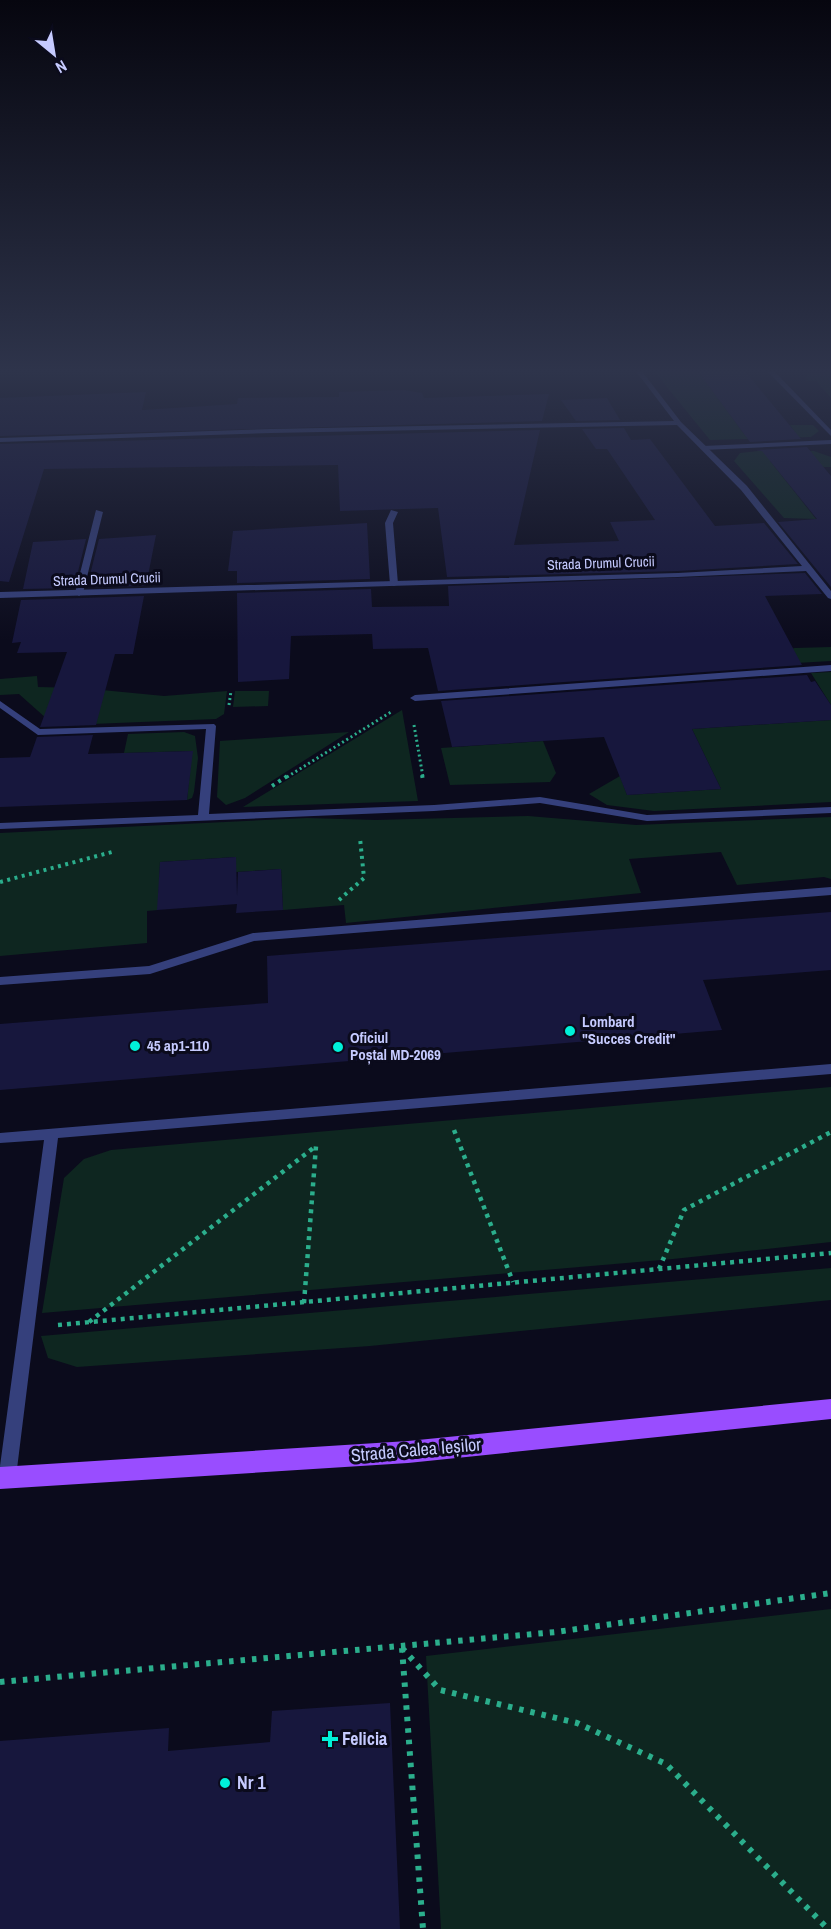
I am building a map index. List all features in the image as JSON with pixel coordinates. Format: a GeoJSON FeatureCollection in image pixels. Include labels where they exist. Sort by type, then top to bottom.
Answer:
{"type":"FeatureCollection","features":[{"type":"Feature","properties":{"kind":"main road","name":"Strada Calea Ieșilor"},"geometry":{"type":"LineString","coordinates":[[4,1477],[408,1452],[831,1409]]}},
{"type":"Feature","properties":{"kind":"street"},"geometry":{"type":"LineString","coordinates":[[715,460],[744,488],[831,596]]}},
{"type":"Feature","properties":{"kind":"street"},"geometry":{"type":"LineString","coordinates":[[79,593],[99,512]]}},
{"type":"Feature","properties":{"kind":"street"},"geometry":{"type":"LineString","coordinates":[[394,512],[389,523],[394,584]]}},
{"type":"Feature","properties":{"kind":"street","name":"Strada Drumul Crucii"},"geometry":{"type":"LineString","coordinates":[[0,595],[394,584],[808,568]]}},
{"type":"Feature","properties":{"kind":"street"},"geometry":{"type":"LineString","coordinates":[[412,699],[831,668]]}},
{"type":"Feature","properties":{"kind":"street"},"geometry":{"type":"LineString","coordinates":[[0,704],[38,732],[211,726],[203,817]]}},
{"type":"Feature","properties":{"kind":"street"},"geometry":{"type":"LineString","coordinates":[[0,826],[428,808],[540,800],[646,818],[831,810]]}},
{"type":"Feature","properties":{"kind":"street"},"geometry":{"type":"LineString","coordinates":[[0,981],[150,970],[253,937],[831,891]]}},
{"type":"Feature","properties":{"kind":"street"},"geometry":{"type":"LineString","coordinates":[[0,1138],[831,1069]]}},
{"type":"Feature","properties":{"kind":"street"},"geometry":{"type":"LineString","coordinates":[[4,1477],[28,1328],[52,1134]]}},
{"type":"Feature","properties":{"kind":"path"},"geometry":{"type":"LineString","coordinates":[[223,816],[412,699],[428,808]]}},
{"type":"Feature","properties":{"kind":"path"},"geometry":{"type":"LineString","coordinates":[[337,930],[338,901],[364,878],[356,811]]}},
{"type":"Feature","properties":{"kind":"path"},"geometry":{"type":"LineString","coordinates":[[443,1101],[513,1283]]}},
{"type":"Feature","properties":{"kind":"path"},"geometry":{"type":"LineString","coordinates":[[304,1303],[319,1112]]}},
{"type":"Feature","properties":{"kind":"path"},"geometry":{"type":"LineString","coordinates":[[659,1269],[684,1210],[831,1132]]}},
{"type":"Feature","properties":{"kind":"path"},"geometry":{"type":"LineString","coordinates":[[88,1323],[316,1146]]}},
{"type":"Feature","properties":{"kind":"path"},"geometry":{"type":"LineString","coordinates":[[28,1328],[831,1253]]}},
{"type":"Feature","properties":{"kind":"path"},"geometry":{"type":"LineString","coordinates":[[0,1682],[402,1648],[556,1632],[831,1593]]}},
{"type":"Feature","properties":{"kind":"path"},"geometry":{"type":"LineString","coordinates":[[402,1648],[423,1929]]}},
{"type":"Feature","properties":{"kind":"path"},"geometry":{"type":"LineString","coordinates":[[402,1648],[440,1690],[577,1723],[666,1764],[828,1929]]}},
{"type":"Feature","properties":{"kind":"green space"},"geometry":{"type":"Polygon","coordinates":[[[831,460],[831,467],[770,461],[816,519],[784,518],[734,461],[831,460]]]}},
{"type":"Feature","properties":{"kind":"green space"},"geometry":{"type":"Polygon","coordinates":[[[831,647],[831,661],[620,673],[795,648],[831,647]]]}},
{"type":"Feature","properties":{"kind":"green space"},"geometry":{"type":"Polygon","coordinates":[[[831,672],[831,705],[811,673],[831,672]]]}},
{"type":"Feature","properties":{"kind":"green space"},"geometry":{"type":"Polygon","coordinates":[[[37,676],[38,687],[81,688],[164,696],[227,691],[224,714],[216,719],[67,725],[47,719],[19,694],[0,695],[0,679],[37,676]]]}},
{"type":"Feature","properties":{"kind":"green space"},"geometry":{"type":"Polygon","coordinates":[[[235,691],[269,691],[268,706],[233,707],[235,691]]]}},
{"type":"Feature","properties":{"kind":"green space"},"geometry":{"type":"Polygon","coordinates":[[[402,710],[418,801],[243,807],[402,710]]]}},
{"type":"Feature","properties":{"kind":"green space"},"geometry":{"type":"Polygon","coordinates":[[[831,720],[831,802],[654,811],[607,805],[589,794],[620,776],[627,795],[721,789],[692,729],[831,720]]]}},
{"type":"Feature","properties":{"kind":"green space"},"geometry":{"type":"Polygon","coordinates":[[[184,732],[195,736],[198,758],[194,792],[192,798],[187,800],[192,751],[124,753],[128,734],[184,732]]]}},
{"type":"Feature","properties":{"kind":"green space"},"geometry":{"type":"Polygon","coordinates":[[[349,732],[245,798],[226,805],[217,797],[220,741],[349,732]]]}},
{"type":"Feature","properties":{"kind":"green space"},"geometry":{"type":"Polygon","coordinates":[[[543,741],[556,773],[550,782],[450,785],[441,748],[543,741]]]}},
{"type":"Feature","properties":{"kind":"green space"},"geometry":{"type":"Polygon","coordinates":[[[528,816],[636,825],[831,817],[831,879],[824,877],[737,885],[721,852],[629,859],[641,893],[346,923],[344,905],[283,910],[281,869],[236,872],[235,857],[160,862],[158,910],[147,911],[147,943],[0,956],[0,833],[307,818],[376,820],[528,816]]]}},
{"type":"Feature","properties":{"kind":"green space"},"geometry":{"type":"Polygon","coordinates":[[[831,1087],[831,1242],[673,1259],[42,1313],[64,1178],[84,1159],[111,1150],[831,1087]]]}},
{"type":"Feature","properties":{"kind":"green space"},"geometry":{"type":"Polygon","coordinates":[[[831,1268],[831,1300],[370,1346],[77,1367],[48,1358],[41,1336],[831,1268]]]}},
{"type":"Feature","properties":{"kind":"green space"},"geometry":{"type":"Polygon","coordinates":[[[831,1609],[831,1929],[441,1929],[426,1656],[831,1609]]]}},
{"type":"Feature","properties":{"kind":"building"},"geometry":{"type":"Polygon","coordinates":[[[0,460],[533,460],[514,545],[619,541],[610,522],[655,520],[614,460],[666,460],[715,526],[764,523],[798,564],[678,571],[447,577],[438,508],[340,511],[338,465],[44,469],[9,582],[0,581],[0,460]]]}},
{"type":"Feature","properties":{"kind":"building"},"geometry":{"type":"Polygon","coordinates":[[[769,460],[818,460],[831,476],[831,587],[778,522],[817,519],[769,460]]]}},
{"type":"Feature","properties":{"kind":"building"},"geometry":{"type":"Polygon","coordinates":[[[367,523],[370,579],[237,583],[237,571],[228,571],[233,531],[367,523]]]}},
{"type":"Feature","properties":{"kind":"building"},"geometry":{"type":"Polygon","coordinates":[[[156,535],[146,586],[87,587],[99,539],[156,535]]]}},
{"type":"Feature","properties":{"kind":"building"},"geometry":{"type":"Polygon","coordinates":[[[86,539],[74,588],[23,589],[33,542],[86,539]]]}},
{"type":"Feature","properties":{"kind":"building"},"geometry":{"type":"Polygon","coordinates":[[[805,573],[822,594],[765,596],[802,665],[438,691],[428,648],[373,649],[372,634],[291,636],[289,679],[238,682],[237,593],[371,589],[372,607],[449,606],[448,586],[805,573]]]}},
{"type":"Feature","properties":{"kind":"building"},"geometry":{"type":"Polygon","coordinates":[[[144,596],[133,654],[115,654],[96,725],[40,727],[67,652],[17,653],[21,642],[12,643],[21,600],[144,596]]]}},
{"type":"Feature","properties":{"kind":"building"},"geometry":{"type":"Polygon","coordinates":[[[807,675],[811,682],[815,681],[831,705],[831,720],[692,729],[721,789],[627,795],[604,737],[452,747],[441,701],[807,675]]]}},
{"type":"Feature","properties":{"kind":"building"},"geometry":{"type":"Polygon","coordinates":[[[93,735],[88,754],[193,751],[187,800],[0,807],[0,758],[30,757],[37,737],[93,735]]]}},
{"type":"Feature","properties":{"kind":"building"},"geometry":{"type":"Polygon","coordinates":[[[236,857],[237,896],[238,872],[281,869],[283,910],[236,913],[237,904],[157,910],[160,862],[236,857]]]}},
{"type":"Feature","properties":{"kind":"building"},"geometry":{"type":"Polygon","coordinates":[[[831,912],[831,970],[703,980],[722,1030],[0,1090],[0,1024],[268,1003],[267,956],[831,912]]]}},
{"type":"Feature","properties":{"kind":"building"},"geometry":{"type":"Polygon","coordinates":[[[390,1703],[400,1929],[0,1929],[0,1741],[169,1728],[168,1751],[270,1742],[272,1711],[390,1703]]]}},
{"type":"Feature","properties":{"kind":"place","name":"Lombard \"Succes Credit\""},"geometry":{"type":"Point","coordinates":[570,1031]}},
{"type":"Feature","properties":{"kind":"place","name":"45 ap1-110"},"geometry":{"type":"Point","coordinates":[135,1046]}},
{"type":"Feature","properties":{"kind":"place","name":"Oficiul Poștal MD-2069"},"geometry":{"type":"Point","coordinates":[338,1047]}},
{"type":"Feature","properties":{"kind":"place","name":"Felicia"},"geometry":{"type":"Point","coordinates":[330,1739]}},
{"type":"Feature","properties":{"kind":"place","name":"Nr 1"},"geometry":{"type":"Point","coordinates":[225,1783]}}]}
